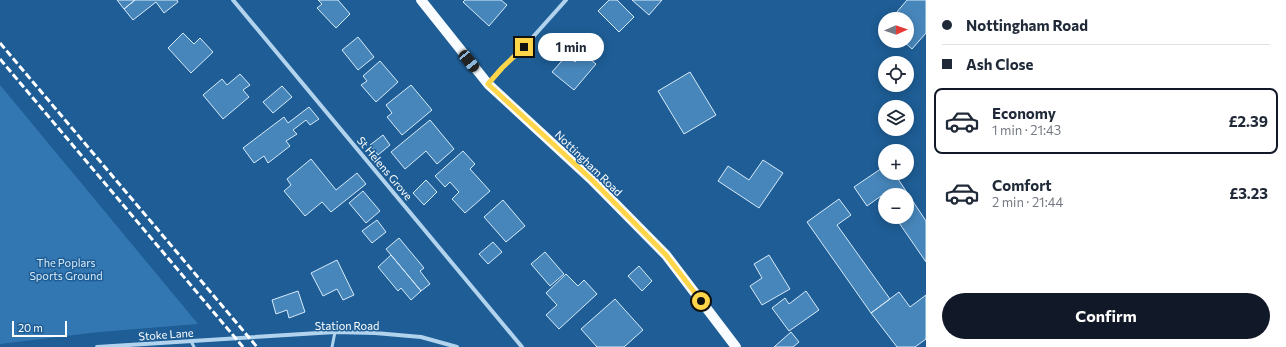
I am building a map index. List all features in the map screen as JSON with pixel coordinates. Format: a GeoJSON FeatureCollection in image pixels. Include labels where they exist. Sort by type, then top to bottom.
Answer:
{"type":"FeatureCollection","features":[{"type":"Feature","properties":{"kind":"main road","name":"Nottingham Road"},"geometry":{"type":"LineString","coordinates":[[421,0],[488,84],[591,179],[666,255],[736,347]]}},
{"type":"Feature","properties":{"kind":"street","name":"St Helens Grove"},"geometry":{"type":"LineString","coordinates":[[233,0],[522,347]]}},
{"type":"Feature","properties":{"kind":"street"},"geometry":{"type":"LineString","coordinates":[[488,84],[566,0]]}},
{"type":"Feature","properties":{"kind":"street","name":"Station Road"},"geometry":{"type":"LineString","coordinates":[[236,338],[335,332],[375,333],[421,337],[457,347]]}},
{"type":"Feature","properties":{"kind":"street","name":"Stoke Lane"},"geometry":{"type":"LineString","coordinates":[[97,347],[236,338]]}},
{"type":"Feature","properties":{"kind":"lane"},"geometry":{"type":"LineString","coordinates":[[332,347],[335,332]]}},
{"type":"Feature","properties":{"kind":"lane"},"geometry":{"type":"LineString","coordinates":[[191,341],[194,347]]}},
{"type":"Feature","properties":{"kind":"green space","name":"The Poplars Sports Ground"},"geometry":{"type":"Polygon","coordinates":[[[0,85],[198,324],[99,332],[0,344],[0,85]]]}},
{"type":"Feature","properties":{"kind":"building"},"geometry":{"type":"Polygon","coordinates":[[[117,0],[135,0],[124,9],[117,0]]]}},
{"type":"Feature","properties":{"kind":"building"},"geometry":{"type":"Polygon","coordinates":[[[135,0],[177,0],[178,2],[164,13],[156,2],[133,20],[124,9],[135,0]]]}},
{"type":"Feature","properties":{"kind":"building"},"geometry":{"type":"Polygon","coordinates":[[[318,0],[338,0],[350,14],[336,28],[317,8],[322,4],[318,0]]]}},
{"type":"Feature","properties":{"kind":"building"},"geometry":{"type":"Polygon","coordinates":[[[465,0],[501,0],[507,5],[489,26],[463,2],[465,0]]]}},
{"type":"Feature","properties":{"kind":"building"},"geometry":{"type":"Polygon","coordinates":[[[609,0],[617,0],[634,17],[619,32],[598,11],[609,0]]]}},
{"type":"Feature","properties":{"kind":"building"},"geometry":{"type":"Polygon","coordinates":[[[632,0],[662,0],[649,15],[632,0]]]}},
{"type":"Feature","properties":{"kind":"building"},"geometry":{"type":"Polygon","coordinates":[[[907,0],[926,0],[926,33],[914,47],[914,12],[897,12],[907,0]]]}},
{"type":"Feature","properties":{"kind":"building"},"geometry":{"type":"Polygon","coordinates":[[[183,33],[194,44],[200,38],[213,52],[191,73],[168,48],[183,33]]]}},
{"type":"Feature","properties":{"kind":"building"},"geometry":{"type":"Polygon","coordinates":[[[358,37],[374,57],[358,70],[342,50],[358,37]]]}},
{"type":"Feature","properties":{"kind":"building"},"geometry":{"type":"Polygon","coordinates":[[[583,53],[596,64],[574,90],[552,72],[567,55],[575,62],[583,53]]]}},
{"type":"Feature","properties":{"kind":"building"},"geometry":{"type":"Polygon","coordinates":[[[380,61],[398,82],[376,102],[361,85],[367,81],[363,76],[380,61]]]}},
{"type":"Feature","properties":{"kind":"building"},"geometry":{"type":"Polygon","coordinates":[[[690,72],[716,115],[684,134],[658,91],[690,72]]]}},
{"type":"Feature","properties":{"kind":"building"},"geometry":{"type":"Polygon","coordinates":[[[240,74],[250,85],[243,90],[249,97],[223,119],[203,95],[222,79],[227,85],[240,74]]]}},
{"type":"Feature","properties":{"kind":"building"},"geometry":{"type":"Polygon","coordinates":[[[411,85],[432,110],[402,135],[387,117],[392,113],[386,105],[411,85]]]}},
{"type":"Feature","properties":{"kind":"building"},"geometry":{"type":"Polygon","coordinates":[[[282,86],[292,97],[273,113],[263,102],[282,86]]]}},
{"type":"Feature","properties":{"kind":"building"},"geometry":{"type":"Polygon","coordinates":[[[309,107],[319,119],[310,125],[306,120],[293,130],[297,134],[286,141],[290,146],[268,163],[264,156],[254,163],[243,148],[284,117],[288,123],[309,107]]]}},
{"type":"Feature","properties":{"kind":"building"},"geometry":{"type":"Polygon","coordinates":[[[430,120],[454,149],[437,164],[426,151],[405,169],[391,152],[430,120]]]}},
{"type":"Feature","properties":{"kind":"building"},"geometry":{"type":"Polygon","coordinates":[[[383,135],[390,145],[378,155],[370,145],[383,135]]]}},
{"type":"Feature","properties":{"kind":"building"},"geometry":{"type":"Polygon","coordinates":[[[463,151],[475,164],[470,169],[490,191],[465,213],[452,199],[459,192],[450,182],[445,187],[435,176],[463,151]]]}},
{"type":"Feature","properties":{"kind":"building"},"geometry":{"type":"Polygon","coordinates":[[[311,159],[336,190],[357,173],[366,184],[331,212],[322,202],[305,216],[284,191],[291,185],[287,179],[311,159]]]}},
{"type":"Feature","properties":{"kind":"building"},"geometry":{"type":"Polygon","coordinates":[[[763,160],[783,173],[759,208],[718,181],[728,166],[749,180],[763,160]]]}},
{"type":"Feature","properties":{"kind":"building"},"geometry":{"type":"Polygon","coordinates":[[[878,171],[878,180],[899,180],[904,188],[878,188],[878,198],[867,206],[854,187],[878,171]]]}},
{"type":"Feature","properties":{"kind":"building"},"geometry":{"type":"Polygon","coordinates":[[[426,180],[437,192],[424,205],[413,193],[426,180]]]}},
{"type":"Feature","properties":{"kind":"building"},"geometry":{"type":"Polygon","coordinates":[[[363,191],[380,211],[366,223],[349,203],[363,191]]]}},
{"type":"Feature","properties":{"kind":"building"},"geometry":{"type":"Polygon","coordinates":[[[839,199],[851,215],[837,225],[890,299],[871,313],[807,222],[839,199]]]}},
{"type":"Feature","properties":{"kind":"building"},"geometry":{"type":"Polygon","coordinates":[[[503,200],[525,226],[506,242],[484,217],[503,200]]]}},
{"type":"Feature","properties":{"kind":"building"},"geometry":{"type":"Polygon","coordinates":[[[914,203],[926,221],[926,262],[900,224],[914,224],[914,203]]]}},
{"type":"Feature","properties":{"kind":"building"},"geometry":{"type":"Polygon","coordinates":[[[377,220],[386,232],[372,243],[362,231],[377,220]]]}},
{"type":"Feature","properties":{"kind":"building"},"geometry":{"type":"Polygon","coordinates":[[[399,238],[424,268],[420,271],[430,284],[421,291],[386,249],[399,238]]]}},
{"type":"Feature","properties":{"kind":"building"},"geometry":{"type":"Polygon","coordinates":[[[493,242],[502,252],[488,264],[479,254],[493,242]]]}},
{"type":"Feature","properties":{"kind":"building"},"geometry":{"type":"Polygon","coordinates":[[[545,252],[564,274],[550,286],[531,264],[545,252]]]}},
{"type":"Feature","properties":{"kind":"building"},"geometry":{"type":"Polygon","coordinates":[[[391,255],[421,291],[411,300],[401,288],[398,291],[378,267],[391,255]]]}},
{"type":"Feature","properties":{"kind":"building"},"geometry":{"type":"Polygon","coordinates":[[[769,255],[790,289],[762,305],[750,286],[762,278],[754,264],[769,255]]]}},
{"type":"Feature","properties":{"kind":"building"},"geometry":{"type":"Polygon","coordinates":[[[337,260],[354,295],[343,300],[337,289],[323,296],[311,273],[337,260]]]}},
{"type":"Feature","properties":{"kind":"building"},"geometry":{"type":"Polygon","coordinates":[[[639,266],[652,281],[642,291],[628,276],[639,266]]]}},
{"type":"Feature","properties":{"kind":"building"},"geometry":{"type":"Polygon","coordinates":[[[566,274],[578,286],[584,280],[597,294],[559,329],[546,315],[557,305],[546,293],[566,274]]]}},
{"type":"Feature","properties":{"kind":"building"},"geometry":{"type":"Polygon","coordinates":[[[298,291],[305,312],[289,318],[287,310],[276,314],[272,300],[298,291]]]}},
{"type":"Feature","properties":{"kind":"building"},"geometry":{"type":"Polygon","coordinates":[[[806,291],[819,310],[789,331],[772,308],[785,298],[789,304],[806,291]]]}},
{"type":"Feature","properties":{"kind":"building"},"geometry":{"type":"Polygon","coordinates":[[[899,292],[910,307],[926,295],[926,339],[915,347],[897,347],[871,313],[899,292]]]}},
{"type":"Feature","properties":{"kind":"building"},"geometry":{"type":"Polygon","coordinates":[[[615,299],[643,330],[624,347],[597,347],[581,329],[615,299]]]}},
{"type":"Feature","properties":{"kind":"building"},"geometry":{"type":"Polygon","coordinates":[[[791,332],[799,342],[793,347],[774,347],[791,332]]]}},
{"type":"Feature","properties":{"kind":"railway"},"geometry":{"type":"LineString","coordinates":[[0,43],[257,347]]}},
{"type":"Feature","properties":{"kind":"railway"},"geometry":{"type":"LineString","coordinates":[[0,59],[243,347]]}},
{"type":"Feature","properties":{"kind":"route"},"geometry":{"type":"LineString","coordinates":[[524,47],[488,84],[591,179],[666,255],[701,301]]}}]}
